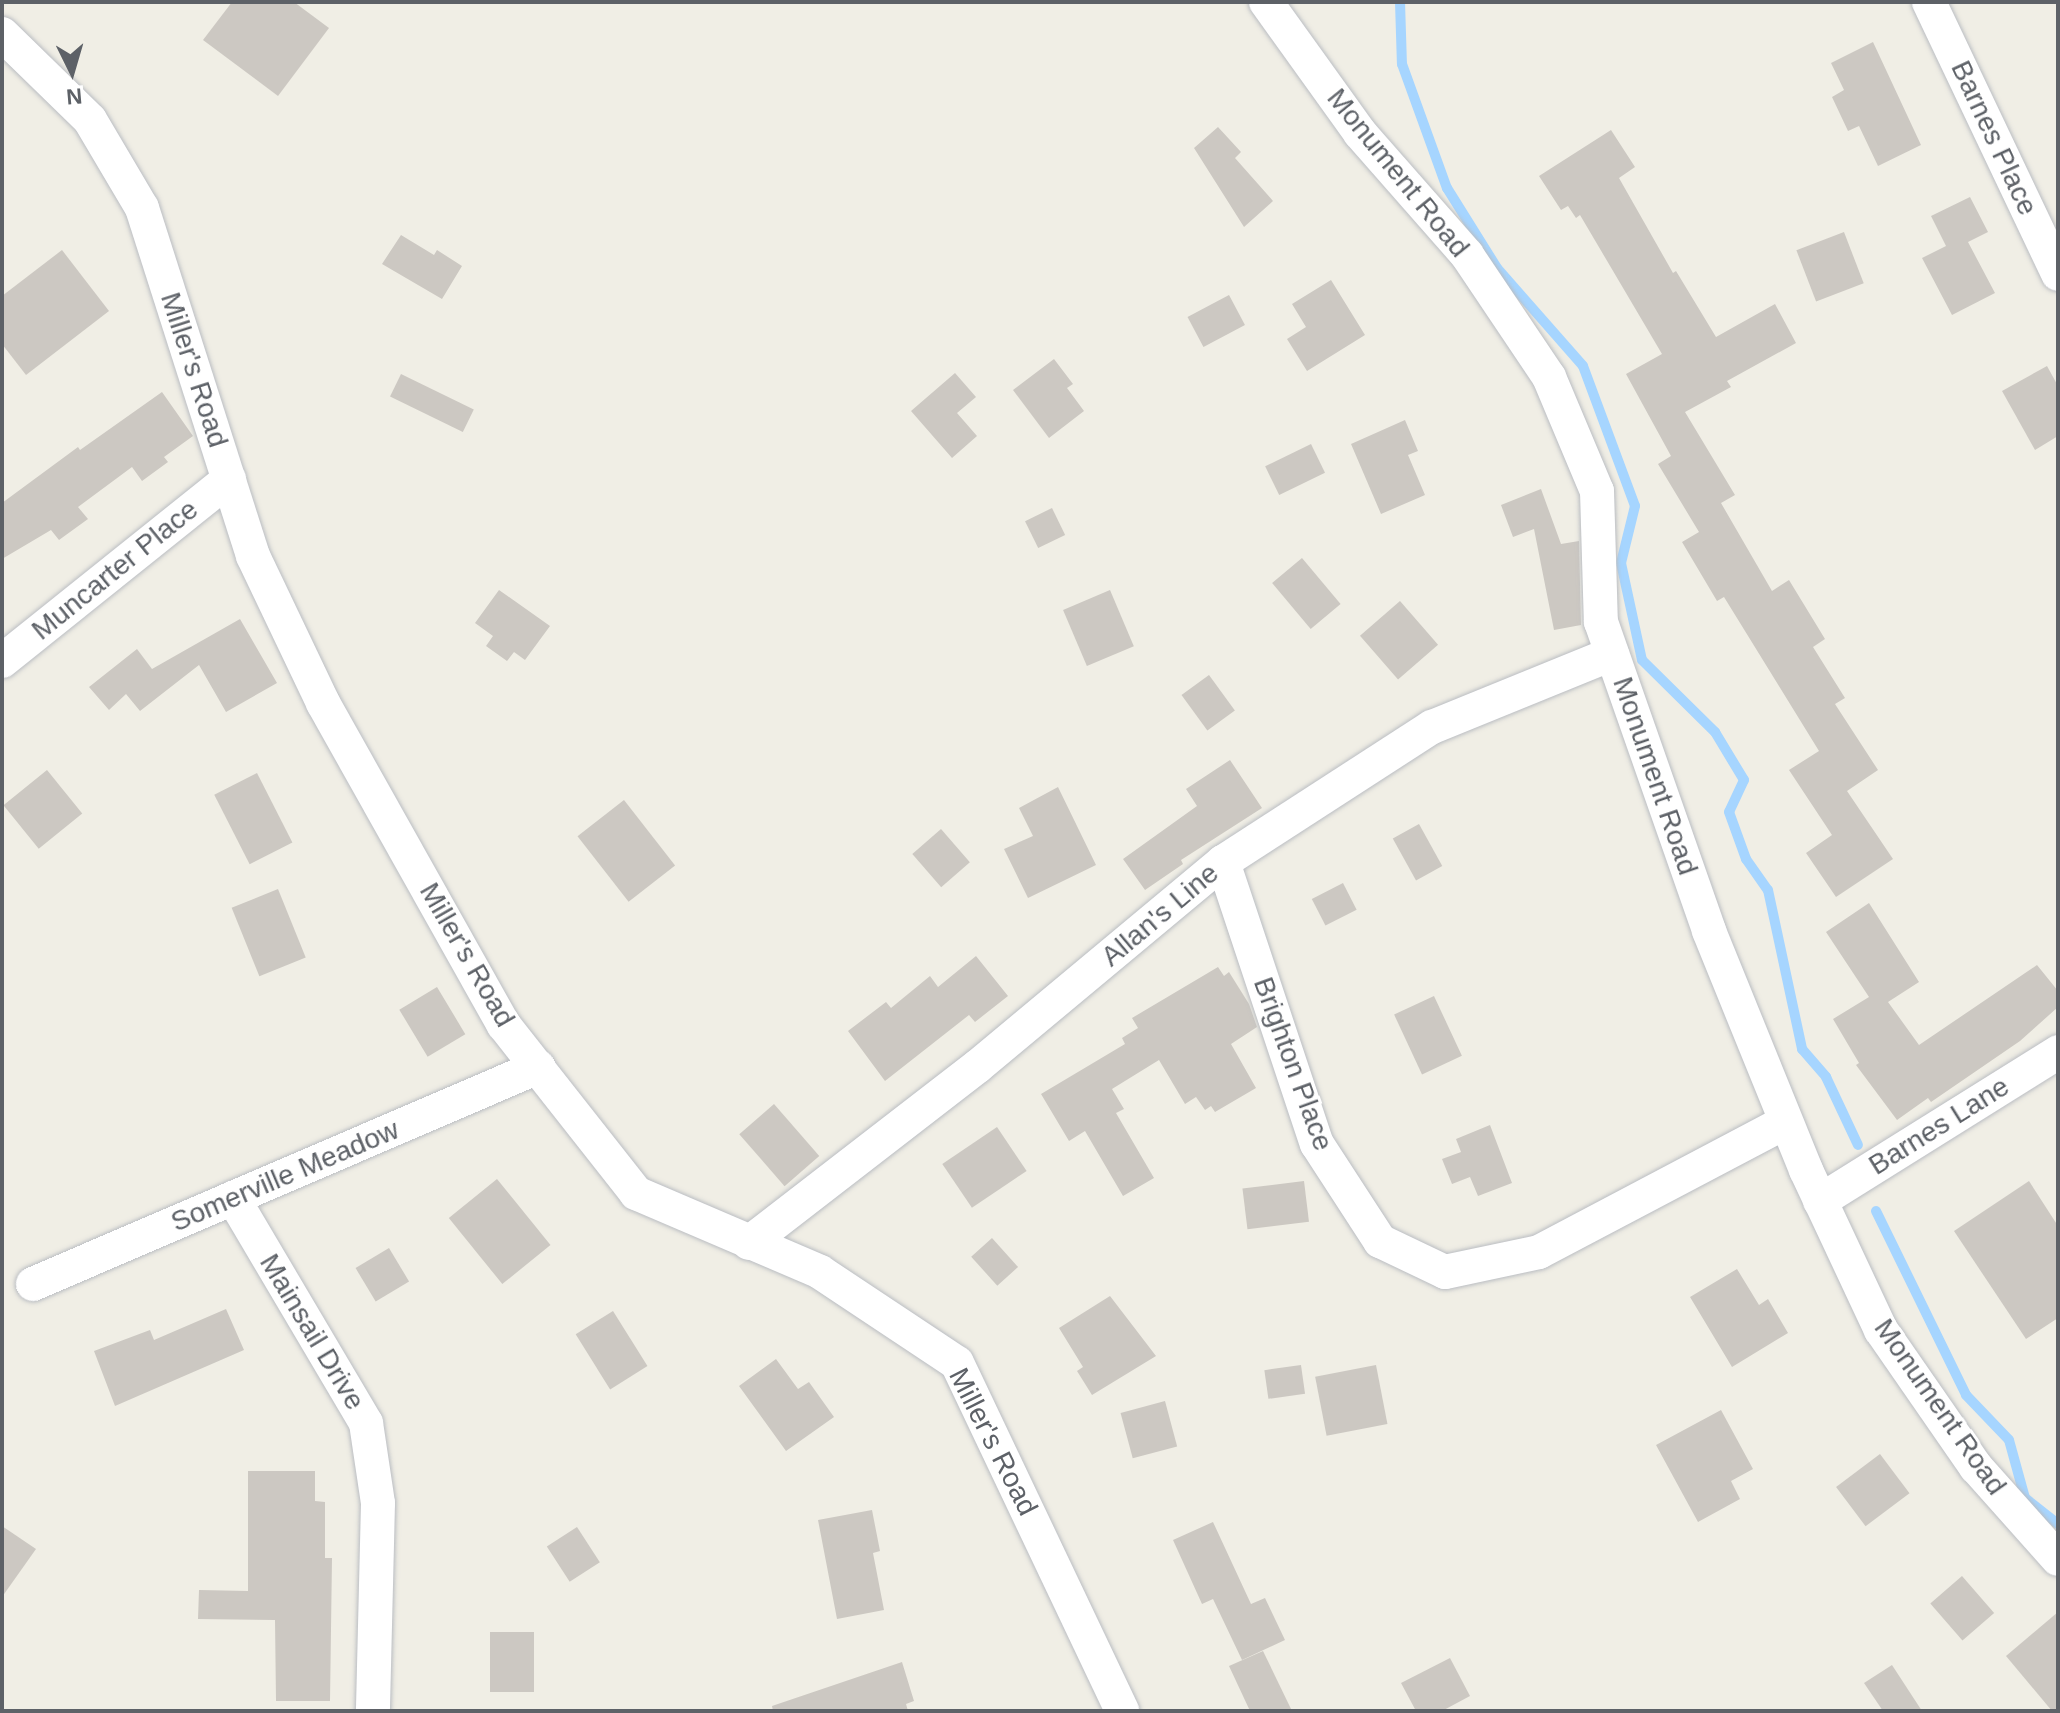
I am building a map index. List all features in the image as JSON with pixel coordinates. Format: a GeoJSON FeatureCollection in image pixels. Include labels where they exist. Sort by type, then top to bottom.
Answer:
{"type":"FeatureCollection","features":[{"type":"Feature","properties":{"kind":"street","name":"Monument Road"},"geometry":{"type":"LineString","coordinates":[[1266,2],[1360,133],[1467,255],[1549,377],[1597,491],[1601,622],[1709,931],[1820,1201],[1881,1330],[1976,1467],[2058,1559]]}},
{"type":"Feature","properties":{"kind":"street","name":"Barnes Place"},"geometry":{"type":"LineString","coordinates":[[1929,2],[2058,274]]}},
{"type":"Feature","properties":{"kind":"street","name":"Miller's Road"},"geometry":{"type":"LineString","coordinates":[[2,34],[90,120],[142,208],[253,556],[323,703],[504,1025],[636,1193],[820,1272],[957,1363],[1122,1711]]}},
{"type":"Feature","properties":{"kind":"street","name":"Muncarter Place"},"geometry":{"type":"LineString","coordinates":[[2,661],[229,479]]}},
{"type":"Feature","properties":{"kind":"street","name":"Allan's Line"},"geometry":{"type":"LineString","coordinates":[[749,1243],[978,1066],[1223,862],[1432,727],[1612,654]]}},
{"type":"Feature","properties":{"kind":"street","name":"Brighton Place"},"geometry":{"type":"LineString","coordinates":[[1223,862],[1317,1144],[1380,1241],[1445,1272],[1539,1252],[1786,1122]]}},
{"type":"Feature","properties":{"kind":"street","name":"Barnes Lane"},"geometry":{"type":"LineString","coordinates":[[1820,1201],[2058,1052]]}},
{"type":"Feature","properties":{"kind":"street","name":"Somerville Meadow"},"geometry":{"type":"LineString","coordinates":[[33,1284],[538,1067]]}},
{"type":"Feature","properties":{"kind":"street","name":"Mainsail Drive"},"geometry":{"type":"LineString","coordinates":[[233,1198],[366,1423],[378,1503],[373,1711]]}},
{"type":"Feature","properties":{"kind":"building"},"geometry":{"type":"Polygon","coordinates":[[[232,2],[294,2],[329,28],[278,96],[203,40],[232,2]]]}},
{"type":"Feature","properties":{"kind":"building"},"geometry":{"type":"Polygon","coordinates":[[[1873,42],[1921,145],[1878,166],[1859,126],[1848,131],[1832,97],[1844,90],[1831,63],[1873,42]]]}},
{"type":"Feature","properties":{"kind":"building"},"geometry":{"type":"Polygon","coordinates":[[[1218,127],[1241,152],[1235,158],[1273,201],[1244,227],[1194,148],[1218,127]]]}},
{"type":"Feature","properties":{"kind":"building"},"geometry":{"type":"Polygon","coordinates":[[[1611,130],[1635,167],[1619,178],[1673,273],[1676,271],[1716,337],[1775,304],[1796,343],[1727,381],[1731,387],[1685,412],[1735,495],[1721,503],[1772,591],[1789,580],[1825,639],[1813,647],[1845,698],[1835,704],[1878,770],[1847,791],[1893,859],[1836,897],[1806,853],[1832,835],[1789,770],[1819,751],[1724,597],[1717,601],[1682,542],[1699,532],[1658,464],[1671,456],[1626,374],[1662,354],[1580,215],[1576,218],[1568,206],[1561,210],[1539,176],[1611,130]]]}},
{"type":"Feature","properties":{"kind":"building"},"geometry":{"type":"Polygon","coordinates":[[[1970,197],[1988,232],[1968,242],[1995,293],[1952,315],[1922,258],[1946,246],[1931,216],[1970,197]]]}},
{"type":"Feature","properties":{"kind":"building"},"geometry":{"type":"Polygon","coordinates":[[[1844,232],[1864,283],[1816,302],[1796,250],[1844,232]]]}},
{"type":"Feature","properties":{"kind":"building"},"geometry":{"type":"Polygon","coordinates":[[[401,235],[434,255],[437,250],[462,266],[442,299],[382,264],[401,235]]]}},
{"type":"Feature","properties":{"kind":"building"},"geometry":{"type":"Polygon","coordinates":[[[62,250],[109,311],[26,375],[2,344],[2,296],[62,250]]]}},
{"type":"Feature","properties":{"kind":"building"},"geometry":{"type":"Polygon","coordinates":[[[1331,280],[1365,335],[1307,371],[1287,339],[1306,327],[1292,304],[1331,280]]]}},
{"type":"Feature","properties":{"kind":"building"},"geometry":{"type":"Polygon","coordinates":[[[1229,295],[1245,325],[1203,347],[1188,317],[1229,295]]]}},
{"type":"Feature","properties":{"kind":"building"},"geometry":{"type":"Polygon","coordinates":[[[1054,359],[1073,384],[1067,388],[1084,411],[1049,438],[1013,390],[1054,359]]]}},
{"type":"Feature","properties":{"kind":"building"},"geometry":{"type":"Polygon","coordinates":[[[2047,366],[2058,386],[2058,436],[2035,450],[2002,391],[2047,366]]]}},
{"type":"Feature","properties":{"kind":"building"},"geometry":{"type":"Polygon","coordinates":[[[955,373],[976,397],[957,413],[977,436],[952,458],[911,411],[955,373]]]}},
{"type":"Feature","properties":{"kind":"building"},"geometry":{"type":"Polygon","coordinates":[[[401,374],[474,410],[463,432],[390,396],[401,374]]]}},
{"type":"Feature","properties":{"kind":"building"},"geometry":{"type":"Polygon","coordinates":[[[162,392],[193,436],[164,457],[168,462],[142,481],[132,467],[78,507],[88,519],[59,540],[51,530],[2,559],[2,503],[78,447],[80,450],[162,392]]]}},
{"type":"Feature","properties":{"kind":"building"},"geometry":{"type":"Polygon","coordinates":[[[1405,420],[1418,451],[1408,455],[1425,495],[1381,514],[1351,444],[1405,420]]]}},
{"type":"Feature","properties":{"kind":"building"},"geometry":{"type":"Polygon","coordinates":[[[1311,444],[1325,473],[1279,495],[1265,466],[1311,444]]]}},
{"type":"Feature","properties":{"kind":"building"},"geometry":{"type":"Polygon","coordinates":[[[1541,489],[1561,544],[1579,541],[1581,625],[1554,630],[1534,529],[1513,537],[1501,505],[1541,489]]]}},
{"type":"Feature","properties":{"kind":"building"},"geometry":{"type":"Polygon","coordinates":[[[1052,508],[1065,535],[1038,548],[1025,521],[1052,508]]]}},
{"type":"Feature","properties":{"kind":"building"},"geometry":{"type":"Polygon","coordinates":[[[1302,558],[1341,604],[1311,629],[1272,583],[1302,558]]]}},
{"type":"Feature","properties":{"kind":"building"},"geometry":{"type":"Polygon","coordinates":[[[499,590],[550,626],[525,660],[514,652],[507,661],[486,646],[493,636],[475,623],[499,590]]]}},
{"type":"Feature","properties":{"kind":"building"},"geometry":{"type":"Polygon","coordinates":[[[1110,590],[1134,646],[1087,666],[1063,610],[1110,590]]]}},
{"type":"Feature","properties":{"kind":"building"},"geometry":{"type":"Polygon","coordinates":[[[1400,601],[1438,645],[1398,680],[1360,636],[1400,601]]]}},
{"type":"Feature","properties":{"kind":"building"},"geometry":{"type":"Polygon","coordinates":[[[240,619],[277,683],[226,712],[199,665],[140,711],[126,694],[109,710],[89,687],[137,649],[152,669],[240,619]]]}},
{"type":"Feature","properties":{"kind":"building"},"geometry":{"type":"Polygon","coordinates":[[[1209,675],[1235,711],[1207,731],[1181,695],[1209,675]]]}},
{"type":"Feature","properties":{"kind":"building"},"geometry":{"type":"Polygon","coordinates":[[[1230,760],[1262,808],[1181,860],[1183,864],[1145,890],[1123,859],[1197,806],[1186,789],[1230,760]]]}},
{"type":"Feature","properties":{"kind":"building"},"geometry":{"type":"Polygon","coordinates":[[[47,770],[82,814],[39,849],[3,805],[47,770]]]}},
{"type":"Feature","properties":{"kind":"building"},"geometry":{"type":"Polygon","coordinates":[[[257,773],[292,842],[250,864],[214,795],[257,773]]]}},
{"type":"Feature","properties":{"kind":"building"},"geometry":{"type":"Polygon","coordinates":[[[1058,787],[1096,865],[1028,898],[1004,849],[1033,836],[1019,808],[1058,787]]]}},
{"type":"Feature","properties":{"kind":"building"},"geometry":{"type":"Polygon","coordinates":[[[624,800],[675,865],[629,902],[578,836],[624,800]]]}},
{"type":"Feature","properties":{"kind":"building"},"geometry":{"type":"Polygon","coordinates":[[[1419,824],[1442,866],[1416,881],[1393,839],[1419,824]]]}},
{"type":"Feature","properties":{"kind":"building"},"geometry":{"type":"Polygon","coordinates":[[[941,829],[970,862],[941,887],[912,854],[941,829]]]}},
{"type":"Feature","properties":{"kind":"building"},"geometry":{"type":"Polygon","coordinates":[[[1343,883],[1357,910],[1325,926],[1312,899],[1343,883]]]}},
{"type":"Feature","properties":{"kind":"building"},"geometry":{"type":"Polygon","coordinates":[[[278,889],[306,958],[259,976],[232,908],[278,889]]]}},
{"type":"Feature","properties":{"kind":"building"},"geometry":{"type":"Polygon","coordinates":[[[1869,903],[1919,982],[1888,1002],[1919,1045],[2037,965],[2058,991],[2058,1007],[2020,1041],[1931,1102],[1928,1098],[1897,1120],[1856,1065],[1859,1063],[1833,1019],[1869,997],[1826,932],[1869,903]]]}},
{"type":"Feature","properties":{"kind":"building"},"geometry":{"type":"Polygon","coordinates":[[[976,956],[1008,996],[975,1022],[969,1015],[885,1081],[848,1031],[886,1002],[891,1008],[930,976],[938,987],[976,956]]]}},
{"type":"Feature","properties":{"kind":"building"},"geometry":{"type":"Polygon","coordinates":[[[1218,967],[1224,976],[1229,972],[1249,1004],[1257,1027],[1231,1044],[1256,1088],[1215,1112],[1211,1106],[1205,1110],[1196,1097],[1185,1104],[1159,1060],[1112,1089],[1124,1109],[1116,1113],[1154,1178],[1123,1196],[1085,1131],[1069,1141],[1041,1094],[1125,1044],[1122,1038],[1138,1028],[1132,1018],[1218,967]]]}},
{"type":"Feature","properties":{"kind":"building"},"geometry":{"type":"Polygon","coordinates":[[[437,987],[465,1034],[428,1057],[399,1010],[437,987]]]}},
{"type":"Feature","properties":{"kind":"building"},"geometry":{"type":"Polygon","coordinates":[[[1434,996],[1462,1056],[1422,1074],[1394,1015],[1434,996]]]}},
{"type":"Feature","properties":{"kind":"building"},"geometry":{"type":"Polygon","coordinates":[[[774,1104],[819,1156],[785,1186],[739,1134],[774,1104]]]}},
{"type":"Feature","properties":{"kind":"building"},"geometry":{"type":"Polygon","coordinates":[[[1490,1125],[1512,1183],[1478,1196],[1470,1177],[1452,1184],[1442,1159],[1461,1152],[1456,1139],[1490,1125]]]}},
{"type":"Feature","properties":{"kind":"building"},"geometry":{"type":"Polygon","coordinates":[[[997,1127],[1027,1171],[972,1208],[942,1164],[997,1127]]]}},
{"type":"Feature","properties":{"kind":"building"},"geometry":{"type":"Polygon","coordinates":[[[497,1179],[550,1245],[502,1284],[449,1218],[497,1179]]]}},
{"type":"Feature","properties":{"kind":"building"},"geometry":{"type":"Polygon","coordinates":[[[1304,1181],[1309,1222],[1247,1229],[1242,1189],[1304,1181]]]}},
{"type":"Feature","properties":{"kind":"building"},"geometry":{"type":"Polygon","coordinates":[[[2029,1181],[2058,1226],[2058,1318],[2026,1339],[1954,1231],[2029,1181]]]}},
{"type":"Feature","properties":{"kind":"building"},"geometry":{"type":"Polygon","coordinates":[[[992,1238],[1018,1267],[997,1286],[971,1257],[992,1238]]]}},
{"type":"Feature","properties":{"kind":"building"},"geometry":{"type":"Polygon","coordinates":[[[389,1248],[409,1281],[376,1302],[356,1268],[389,1248]]]}},
{"type":"Feature","properties":{"kind":"building"},"geometry":{"type":"Polygon","coordinates":[[[1737,1269],[1759,1305],[1768,1299],[1788,1333],[1732,1367],[1690,1297],[1737,1269]]]}},
{"type":"Feature","properties":{"kind":"building"},"geometry":{"type":"Polygon","coordinates":[[[1110,1296],[1156,1356],[1092,1395],[1077,1371],[1083,1367],[1059,1328],[1110,1296]]]}},
{"type":"Feature","properties":{"kind":"building"},"geometry":{"type":"Polygon","coordinates":[[[226,1309],[244,1350],[115,1406],[94,1351],[150,1330],[154,1340],[226,1309]]]}},
{"type":"Feature","properties":{"kind":"building"},"geometry":{"type":"Polygon","coordinates":[[[613,1311],[647,1366],[610,1389],[576,1334],[613,1311]]]}},
{"type":"Feature","properties":{"kind":"building"},"geometry":{"type":"Polygon","coordinates":[[[776,1359],[798,1389],[809,1382],[834,1417],[786,1451],[739,1386],[776,1359]]]}},
{"type":"Feature","properties":{"kind":"building"},"geometry":{"type":"Polygon","coordinates":[[[1301,1365],[1305,1394],[1268,1399],[1264,1370],[1301,1365]]]}},
{"type":"Feature","properties":{"kind":"building"},"geometry":{"type":"Polygon","coordinates":[[[1376,1365],[1387,1424],[1327,1436],[1315,1377],[1376,1365]]]}},
{"type":"Feature","properties":{"kind":"building"},"geometry":{"type":"Polygon","coordinates":[[[1165,1401],[1177,1446],[1133,1458],[1121,1413],[1165,1401]]]}},
{"type":"Feature","properties":{"kind":"building"},"geometry":{"type":"Polygon","coordinates":[[[1721,1410],[1753,1469],[1731,1481],[1740,1499],[1698,1522],[1656,1445],[1721,1410]]]}},
{"type":"Feature","properties":{"kind":"building"},"geometry":{"type":"Polygon","coordinates":[[[1880,1454],[1909,1493],[1866,1526],[1836,1487],[1880,1454]]]}},
{"type":"Feature","properties":{"kind":"building"},"geometry":{"type":"Polygon","coordinates":[[[248,1471],[315,1471],[315,1501],[325,1502],[325,1558],[332,1558],[330,1701],[276,1701],[275,1620],[198,1619],[199,1590],[248,1591],[248,1471]]]}},
{"type":"Feature","properties":{"kind":"building"},"geometry":{"type":"Polygon","coordinates":[[[872,1510],[880,1551],[873,1553],[884,1610],[837,1619],[818,1520],[872,1510]]]}},
{"type":"Feature","properties":{"kind":"building"},"geometry":{"type":"Polygon","coordinates":[[[1213,1522],[1251,1604],[1265,1598],[1285,1640],[1242,1660],[1213,1599],[1202,1604],[1173,1540],[1213,1522]]]}},
{"type":"Feature","properties":{"kind":"building"},"geometry":{"type":"Polygon","coordinates":[[[2,1526],[36,1549],[2,1597],[2,1526]]]}},
{"type":"Feature","properties":{"kind":"building"},"geometry":{"type":"Polygon","coordinates":[[[577,1527],[600,1562],[570,1582],[547,1547],[577,1527]]]}},
{"type":"Feature","properties":{"kind":"building"},"geometry":{"type":"Polygon","coordinates":[[[1962,1576],[1994,1613],[1962,1641],[1930,1604],[1962,1576]]]}},
{"type":"Feature","properties":{"kind":"building"},"geometry":{"type":"Polygon","coordinates":[[[2058,1612],[2058,1711],[2052,1711],[2006,1656],[2058,1612]]]}},
{"type":"Feature","properties":{"kind":"building"},"geometry":{"type":"Polygon","coordinates":[[[490,1632],[534,1632],[534,1692],[490,1692],[490,1632]]]}},
{"type":"Feature","properties":{"kind":"building"},"geometry":{"type":"Polygon","coordinates":[[[1263,1651],[1292,1711],[1250,1711],[1229,1666],[1263,1651]]]}},
{"type":"Feature","properties":{"kind":"building"},"geometry":{"type":"Polygon","coordinates":[[[1450,1658],[1470,1696],[1442,1711],[1416,1711],[1401,1683],[1450,1658]]]}},
{"type":"Feature","properties":{"kind":"building"},"geometry":{"type":"Polygon","coordinates":[[[902,1662],[914,1701],[906,1704],[908,1711],[773,1711],[772,1706],[902,1662]]]}},
{"type":"Feature","properties":{"kind":"building"},"geometry":{"type":"Polygon","coordinates":[[[1892,1665],[1922,1711],[1883,1711],[1864,1683],[1892,1665]]]}},
{"type":"Feature","properties":{"kind":"waterway"},"geometry":{"type":"LineString","coordinates":[[1400,2],[1402,64],[1447,188],[1497,268],[1583,366],[1635,506],[1621,563],[1642,660],[1715,732],[1744,780],[1729,812],[1746,859],[1768,890],[1802,1049],[1826,1077],[1858,1145]]}},
{"type":"Feature","properties":{"kind":"waterway"},"geometry":{"type":"LineString","coordinates":[[1876,1211],[1966,1395],[2009,1440],[2025,1498],[2058,1524]]}}]}
